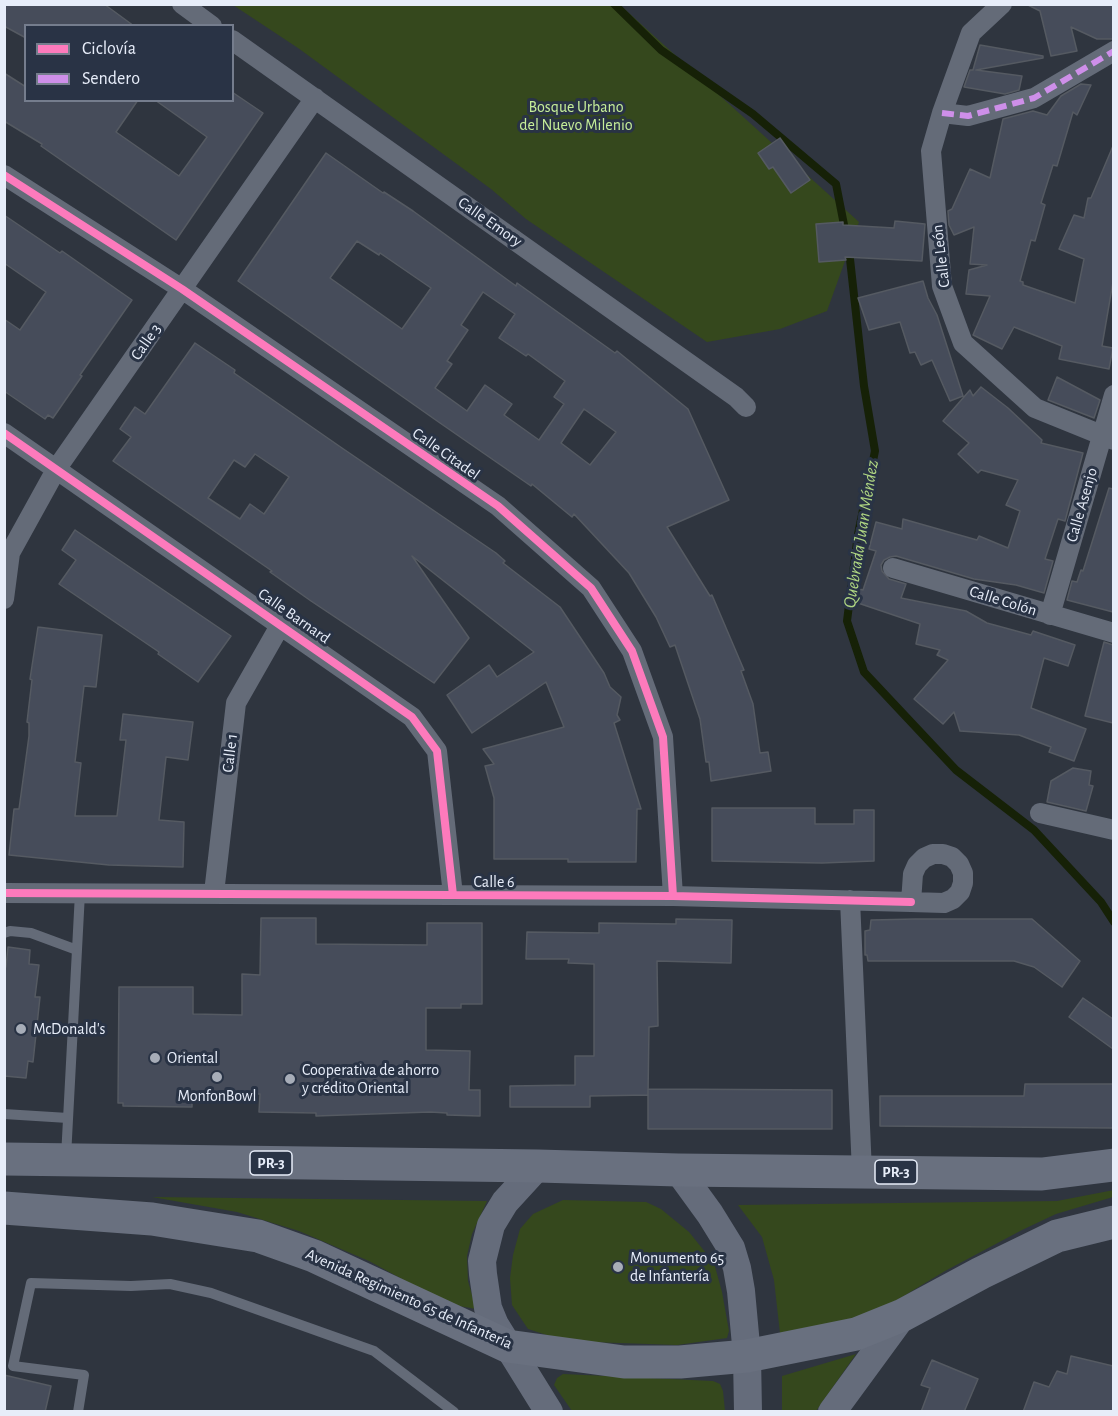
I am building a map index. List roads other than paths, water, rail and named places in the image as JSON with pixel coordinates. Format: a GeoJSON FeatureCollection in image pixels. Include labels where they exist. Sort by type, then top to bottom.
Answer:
{"type":"FeatureCollection","features":[{"type":"Feature","properties":{"kind":"highway","name":"PR-3"},"geometry":{"type":"LineString","coordinates":[[4,1159],[1042,1174],[1113,1165]]}},
{"type":"Feature","properties":{"kind":"highway","name":"Avenida Regimiento 65 de Infantería"},"geometry":{"type":"LineString","coordinates":[[4,1208],[152,1219],[258,1236],[314,1256],[507,1346],[624,1362],[680,1362],[747,1356],[856,1334],[903,1315],[1057,1236],[1113,1222]]}},
{"type":"Feature","properties":{"kind":"main road"},"geometry":{"type":"LineString","coordinates":[[538,1166],[505,1202],[491,1225],[482,1261],[489,1308],[507,1346],[549,1412]]}},
{"type":"Feature","properties":{"kind":"main road"},"geometry":{"type":"LineString","coordinates":[[678,1170],[710,1214],[730,1248],[737,1268],[747,1356],[748,1412]]}},
{"type":"Feature","properties":{"kind":"main road"},"geometry":{"type":"LineString","coordinates":[[832,1412],[903,1315]]}},
{"type":"Feature","properties":{"kind":"street"},"geometry":{"type":"LineString","coordinates":[[182,4],[209,24]]}},
{"type":"Feature","properties":{"kind":"street","name":"Calle León"},"geometry":{"type":"LineString","coordinates":[[1002,4],[971,33],[931,151],[942,286],[963,343],[1035,408],[1108,439]]}},
{"type":"Feature","properties":{"kind":"street","name":"Calle Emory"},"geometry":{"type":"LineString","coordinates":[[234,41],[736,397],[746,407]]}},
{"type":"Feature","properties":{"kind":"street"},"geometry":{"type":"LineString","coordinates":[[942,113],[968,116],[1034,98],[1113,51]]}},
{"type":"Feature","properties":{"kind":"street","name":"Calle 3"},"geometry":{"type":"LineString","coordinates":[[4,598],[10,553],[57,468],[315,98]]}},
{"type":"Feature","properties":{"kind":"street","name":"Calle Citadel"},"geometry":{"type":"LineString","coordinates":[[4,175],[182,289],[498,506],[591,588],[632,651],[663,737],[673,896]]}},
{"type":"Feature","properties":{"kind":"street","name":"Calle Asenjo"},"geometry":{"type":"LineString","coordinates":[[1050,615],[1108,439],[1113,395]]}},
{"type":"Feature","properties":{"kind":"street","name":"Calle Barnard"},"geometry":{"type":"LineString","coordinates":[[4,433],[412,717],[436,751],[453,895]]}},
{"type":"Feature","properties":{"kind":"street","name":"Calle Colón"},"geometry":{"type":"LineString","coordinates":[[893,567],[1113,633]]}},
{"type":"Feature","properties":{"kind":"street","name":"Calle 1"},"geometry":{"type":"LineString","coordinates":[[214,893],[236,703],[281,624]]}},
{"type":"Feature","properties":{"kind":"street"},"geometry":{"type":"LineString","coordinates":[[1040,813],[1113,830]]}},
{"type":"Feature","properties":{"kind":"street","name":"Calle 6"},"geometry":{"type":"LineString","coordinates":[[4,893],[673,896],[911,902]]}},
{"type":"Feature","properties":{"kind":"street"},"geometry":{"type":"LineString","coordinates":[[850,900],[862,1172]]}},
{"type":"Feature","properties":{"kind":"lane"},"geometry":{"type":"LineString","coordinates":[[66,1160],[80,893]]}},
{"type":"Feature","properties":{"kind":"lane"},"geometry":{"type":"LineString","coordinates":[[4,933],[10,931],[31,933],[77,950]]}},
{"type":"Feature","properties":{"kind":"lane"},"geometry":{"type":"LineString","coordinates":[[4,1114],[68,1118]]}},
{"type":"Feature","properties":{"kind":"lane"},"geometry":{"type":"LineString","coordinates":[[78,1412],[84,1375],[13,1366],[32,1283],[132,1286],[170,1284],[211,1293],[374,1351],[454,1412]]}},
{"type":"Feature","properties":{"kind":"waterway","name":"Quebrada Juan Méndez"},"geometry":{"type":"LineString","coordinates":[[614,4],[661,50],[753,114],[836,184],[846,235]]}},
{"type":"Feature","properties":{"kind":"waterway","name":"Quebrada Juan Méndez"},"geometry":{"type":"LineString","coordinates":[[849,250],[864,386],[875,451],[858,534],[847,621],[864,672],[956,770],[1034,830],[1101,902],[1114,922]]}},
{"type":"Feature","properties":{"kind":"place","name":"McDonald's"},"geometry":{"type":"Point","coordinates":[21,1029]}},
{"type":"Feature","properties":{"kind":"place","name":"Oriental"},"geometry":{"type":"Point","coordinates":[155,1058]}},
{"type":"Feature","properties":{"kind":"place","name":"MonfonBowl"},"geometry":{"type":"Point","coordinates":[217,1077]}},
{"type":"Feature","properties":{"kind":"place","name":"Cooperativa de ahorro y crédito Oriental"},"geometry":{"type":"Point","coordinates":[290,1079]}},
{"type":"Feature","properties":{"kind":"place","name":"Monumento 65 de Infantería"},"geometry":{"type":"Point","coordinates":[618,1267]}},
{"type":"Feature","properties":{"kind":"park label","name":"Bosque Urbano del Nuevo Milenio"},"geometry":{"type":"Point","coordinates":[576,116]}}]}
